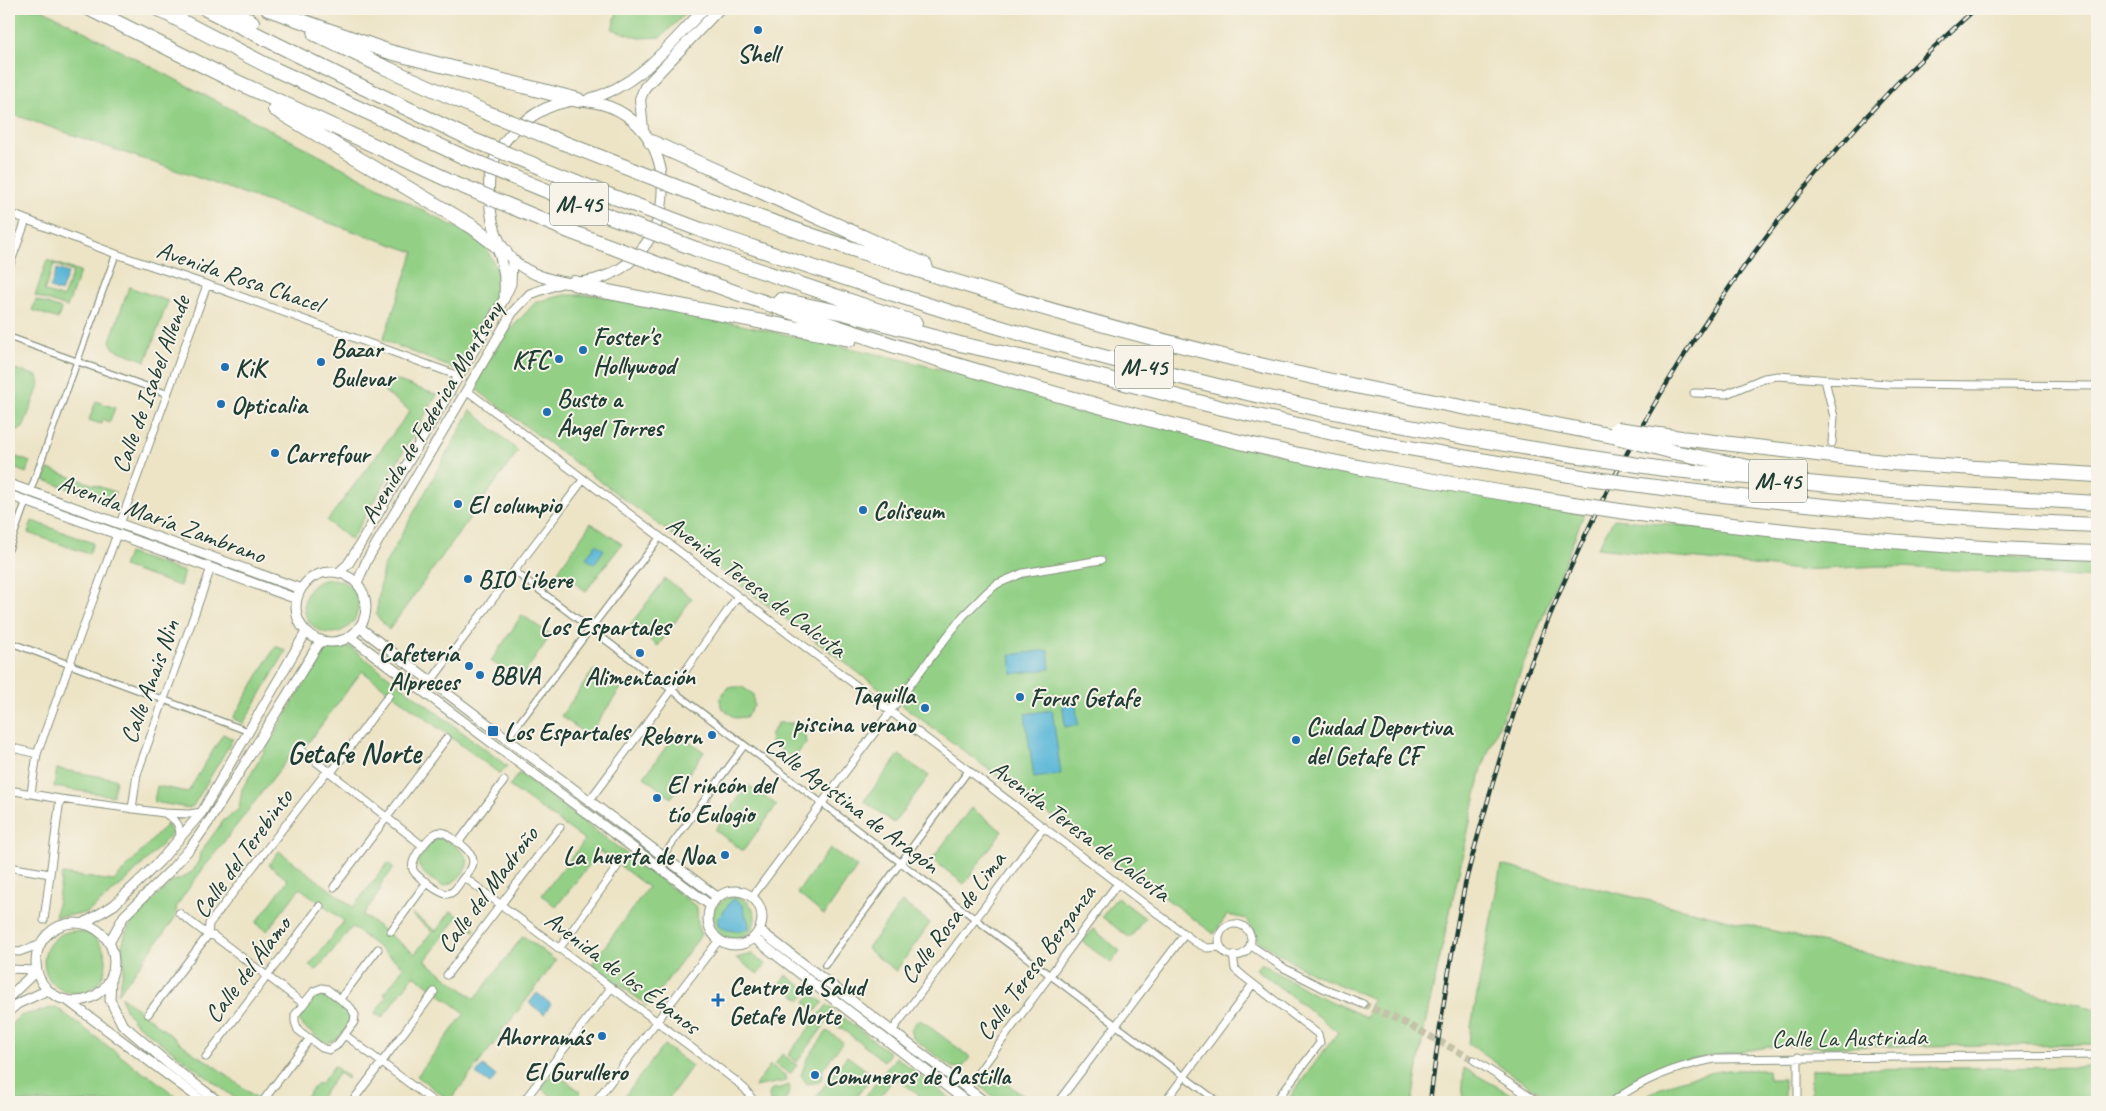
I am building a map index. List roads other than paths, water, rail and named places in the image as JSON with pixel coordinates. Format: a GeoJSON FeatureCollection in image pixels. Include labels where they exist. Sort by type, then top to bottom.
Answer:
{"type":"FeatureCollection","features":[{"type":"Feature","properties":{"kind":"highway"},"geometry":{"type":"LineString","coordinates":[[90,9],[222,75],[455,183],[574,233],[729,290],[908,351],[1038,389],[1216,437],[1369,469],[1573,504],[1769,530],[2017,551],[2097,553]]}},
{"type":"Feature","properties":{"kind":"highway","name":"M-45"},"geometry":{"type":"LineString","coordinates":[[158,9],[272,68],[464,157],[606,215],[696,249],[914,323],[1043,362],[1222,408],[1373,442],[1588,478],[1810,506],[2029,522],[2097,524]]}},
{"type":"Feature","properties":{"kind":"highway","name":"M-45"},"geometry":{"type":"LineString","coordinates":[[206,9],[473,140],[701,230],[927,305],[1044,340],[1220,387],[1382,423],[1490,443],[1664,468],[1892,491],[2097,503]]}},
{"type":"Feature","properties":{"kind":"highway"},"geometry":{"type":"LineString","coordinates":[[229,9],[277,36],[293,52]]}},
{"type":"Feature","properties":{"kind":"highway"},"geometry":{"type":"LineString","coordinates":[[267,9],[390,52],[581,100]]}},
{"type":"Feature","properties":{"kind":"highway"},"geometry":{"type":"LineString","coordinates":[[267,9],[384,67],[485,112],[710,200],[833,244],[1007,298],[1232,358],[1352,385],[1489,412],[1615,433],[1681,438],[1892,463],[2097,475]]}},
{"type":"Feature","properties":{"kind":"highway"},"geometry":{"type":"LineString","coordinates":[[222,75],[251,95],[318,133],[473,228],[503,251]]}},
{"type":"Feature","properties":{"kind":"highway"},"geometry":{"type":"LineString","coordinates":[[647,137],[928,266],[1007,298]]}},
{"type":"Feature","properties":{"kind":"highway"},"geometry":{"type":"LineString","coordinates":[[568,283],[908,351]]}},
{"type":"Feature","properties":{"kind":"highway"},"geometry":{"type":"LineString","coordinates":[[729,290],[844,313],[960,344],[1043,362]]}},
{"type":"Feature","properties":{"kind":"highway"},"geometry":{"type":"LineString","coordinates":[[1615,433],[1674,452],[1776,472],[1892,491]]}},
{"type":"Feature","properties":{"kind":"highway"},"geometry":{"type":"LineString","coordinates":[[1881,512],[1957,526],[2097,534]]}},
{"type":"Feature","properties":{"kind":"main road"},"geometry":{"type":"LineString","coordinates":[[704,9],[636,77],[617,90],[581,100],[552,105],[532,116],[508,136],[494,159],[488,184],[491,215],[496,239],[503,251],[534,275],[568,283],[599,280],[624,265],[646,245],[658,224],[663,199],[662,174],[647,137],[640,99],[645,87],[719,9]]}},
{"type":"Feature","properties":{"kind":"main road"},"geometry":{"type":"LineString","coordinates":[[581,100],[604,104],[619,110],[631,118],[647,137]]}},
{"type":"Feature","properties":{"kind":"street","name":"Avenida Rosa Chacel"},"geometry":{"type":"LineString","coordinates":[[9,213],[116,254],[459,376]]}},
{"type":"Feature","properties":{"kind":"street"},"geometry":{"type":"LineString","coordinates":[[9,267],[26,220]]}},
{"type":"Feature","properties":{"kind":"street"},"geometry":{"type":"LineString","coordinates":[[503,251],[504,299]]}},
{"type":"Feature","properties":{"kind":"street","name":"Avenida de Federica Montseny"},"geometry":{"type":"LineString","coordinates":[[338,573],[348,564],[355,553],[504,299],[511,284],[503,251]]}},
{"type":"Feature","properties":{"kind":"street"},"geometry":{"type":"LineString","coordinates":[[30,492],[116,254]]}},
{"type":"Feature","properties":{"kind":"street","name":"Avenida de Federica Montseny"},"geometry":{"type":"LineString","coordinates":[[357,583],[367,560],[519,303],[530,294],[568,283]]}},
{"type":"Feature","properties":{"kind":"street","name":"Calle de Isabel Allende"},"geometry":{"type":"LineString","coordinates":[[120,524],[207,285]]}},
{"type":"Feature","properties":{"kind":"street"},"geometry":{"type":"LineString","coordinates":[[9,337],[168,394]]}},
{"type":"Feature","properties":{"kind":"street"},"geometry":{"type":"LineString","coordinates":[[1694,393],[1726,394],[1764,378],[1778,376],[1887,384],[2097,386]]}},
{"type":"Feature","properties":{"kind":"street"},"geometry":{"type":"LineString","coordinates":[[1824,380],[1834,417],[1832,443]]}},
{"type":"Feature","properties":{"kind":"street","name":"Avenida Teresa de Calcuta"},"geometry":{"type":"LineString","coordinates":[[466,390],[1185,934],[1207,948],[1221,947]]}},
{"type":"Feature","properties":{"kind":"street"},"geometry":{"type":"LineString","coordinates":[[431,681],[583,480]]}},
{"type":"Feature","properties":{"kind":"street","name":"Avenida María Zambrano"},"geometry":{"type":"LineString","coordinates":[[9,484],[301,590]]}},
{"type":"Feature","properties":{"kind":"street","name":"Avenida María Zambrano"},"geometry":{"type":"LineString","coordinates":[[9,495],[297,599]]}},
{"type":"Feature","properties":{"kind":"street"},"geometry":{"type":"LineString","coordinates":[[9,549],[26,501]]}},
{"type":"Feature","properties":{"kind":"street"},"geometry":{"type":"LineString","coordinates":[[31,793],[37,754],[117,534]]}},
{"type":"Feature","properties":{"kind":"street"},"geometry":{"type":"LineString","coordinates":[[507,739],[660,537]]}},
{"type":"Feature","properties":{"kind":"street"},"geometry":{"type":"LineString","coordinates":[[752,897],[963,616],[997,584],[1023,573],[1101,560]]}},
{"type":"Feature","properties":{"kind":"street","name":"Calle Anais Nin"},"geometry":{"type":"LineString","coordinates":[[132,809],[137,774],[211,568]]}},
{"type":"Feature","properties":{"kind":"street","name":"Calle Agustina de Aragón"},"geometry":{"type":"LineString","coordinates":[[514,571],[1218,1102]]}},
{"type":"Feature","properties":{"kind":"street"},"geometry":{"type":"LineString","coordinates":[[338,573],[357,583],[365,600],[364,618],[355,633],[343,641],[331,643],[313,638],[306,632],[298,620],[297,599],[301,590],[310,579],[320,574],[338,573]]}},
{"type":"Feature","properties":{"kind":"street"},"geometry":{"type":"LineString","coordinates":[[589,801],[671,691],[738,596]]}},
{"type":"Feature","properties":{"kind":"street"},"geometry":{"type":"LineString","coordinates":[[359,627],[717,897]]}},
{"type":"Feature","properties":{"kind":"street"},"geometry":{"type":"LineString","coordinates":[[84,923],[114,905],[160,861],[202,812],[250,732],[306,632]]}},
{"type":"Feature","properties":{"kind":"street"},"geometry":{"type":"LineString","coordinates":[[350,636],[710,905]]}},
{"type":"Feature","properties":{"kind":"street"},"geometry":{"type":"LineString","coordinates":[[109,943],[124,916],[170,871],[191,847],[210,820],[321,640]]}},
{"type":"Feature","properties":{"kind":"street"},"geometry":{"type":"LineString","coordinates":[[9,642],[250,732]]}},
{"type":"Feature","properties":{"kind":"street","name":"Calle del Terebinto"},"geometry":{"type":"LineString","coordinates":[[148,1014],[208,935],[211,922],[328,770],[332,770],[389,695]]}},
{"type":"Feature","properties":{"kind":"street"},"geometry":{"type":"LineString","coordinates":[[334,887],[447,738]]}},
{"type":"Feature","properties":{"kind":"street"},"geometry":{"type":"LineString","coordinates":[[663,856],[744,746]]}},
{"type":"Feature","properties":{"kind":"street"},"geometry":{"type":"LineString","coordinates":[[9,747],[37,754]]}},
{"type":"Feature","properties":{"kind":"street"},"geometry":{"type":"LineString","coordinates":[[300,749],[423,846]]}},
{"type":"Feature","properties":{"kind":"street"},"geometry":{"type":"LineString","coordinates":[[825,965],[969,770]]}},
{"type":"Feature","properties":{"kind":"street"},"geometry":{"type":"LineString","coordinates":[[458,843],[504,781]]}},
{"type":"Feature","properties":{"kind":"street"},"geometry":{"type":"LineString","coordinates":[[9,790],[60,800],[164,813],[189,814],[202,812]]}},
{"type":"Feature","properties":{"kind":"street"},"geometry":{"type":"LineString","coordinates":[[44,920],[60,800]]}},
{"type":"Feature","properties":{"kind":"street"},"geometry":{"type":"LineString","coordinates":[[164,813],[176,820],[180,827],[180,838]]}},
{"type":"Feature","properties":{"kind":"street","name":"Calle del Madroño"},"geometry":{"type":"LineString","coordinates":[[447,976],[560,827]]}},
{"type":"Feature","properties":{"kind":"street","name":"Calle Rosa de Lima"},"geometry":{"type":"LineString","coordinates":[[892,1031],[1044,827]]}},
{"type":"Feature","properties":{"kind":"street"},"geometry":{"type":"LineString","coordinates":[[440,832],[458,843],[469,852],[473,859],[472,866],[454,890],[447,894],[440,892],[416,874],[413,859],[432,835],[440,832]]}},
{"type":"Feature","properties":{"kind":"street"},"geometry":{"type":"LineString","coordinates":[[9,867],[50,874]]}},
{"type":"Feature","properties":{"kind":"street"},"geometry":{"type":"LineString","coordinates":[[559,949],[617,868]]}},
{"type":"Feature","properties":{"kind":"street","name":"Avenida de los Ébanos"},"geometry":{"type":"LineString","coordinates":[[464,877],[736,1081],[746,1090],[754,1102]]}},
{"type":"Feature","properties":{"kind":"street"},"geometry":{"type":"LineString","coordinates":[[391,931],[427,882]]}},
{"type":"Feature","properties":{"kind":"street","name":"Calle Teresa Berganza"},"geometry":{"type":"LineString","coordinates":[[967,1088],[1118,883]]}},
{"type":"Feature","properties":{"kind":"street"},"geometry":{"type":"LineString","coordinates":[[735,891],[752,897],[760,906],[762,914],[757,934],[741,945],[726,944],[719,940],[709,928],[708,912],[710,905],[717,897],[735,891]]}},
{"type":"Feature","properties":{"kind":"street","name":"Calle del Álamo"},"geometry":{"type":"LineString","coordinates":[[206,1057],[320,906]]}},
{"type":"Feature","properties":{"kind":"street"},"geometry":{"type":"LineString","coordinates":[[179,913],[208,935],[214,936],[304,1004]]}},
{"type":"Feature","properties":{"kind":"street"},"geometry":{"type":"LineString","coordinates":[[111,977],[104,988],[93,996],[80,1000],[67,1000],[57,997],[41,982],[36,970],[35,958],[39,945],[47,934],[58,926],[70,922],[84,923],[94,927],[103,934],[109,943],[114,960],[110,1000],[115,1014],[122,1024],[171,1066],[219,1102]]}},
{"type":"Feature","properties":{"kind":"street"},"geometry":{"type":"LineString","coordinates":[[1229,925],[1244,926],[1251,940],[1250,945],[1243,953],[1233,955],[1224,951],[1219,937],[1221,932],[1229,925]]}},
{"type":"Feature","properties":{"kind":"street"},"geometry":{"type":"LineString","coordinates":[[757,934],[892,1031],[985,1102]]}},
{"type":"Feature","properties":{"kind":"street"},"geometry":{"type":"LineString","coordinates":[[757,934],[967,1102]]}},
{"type":"Feature","properties":{"kind":"street"},"geometry":{"type":"LineString","coordinates":[[1058,1102],[1185,934]]}},
{"type":"Feature","properties":{"kind":"street"},"geometry":{"type":"LineString","coordinates":[[595,1102],[719,940]]}},
{"type":"Feature","properties":{"kind":"street"},"geometry":{"type":"LineString","coordinates":[[9,951],[19,952],[39,945]]}},
{"type":"Feature","properties":{"kind":"street"},"geometry":{"type":"LineString","coordinates":[[1250,945],[1284,968],[1323,988],[1363,1004]]}},
{"type":"Feature","properties":{"kind":"street"},"geometry":{"type":"LineString","coordinates":[[340,999],[378,949]]}},
{"type":"Feature","properties":{"kind":"street"},"geometry":{"type":"LineString","coordinates":[[1233,955],[1235,969],[1318,1034],[1320,1043],[1275,1102]]}},
{"type":"Feature","properties":{"kind":"street"},"geometry":{"type":"LineString","coordinates":[[9,969],[36,970]]}},
{"type":"Feature","properties":{"kind":"street"},"geometry":{"type":"LineString","coordinates":[[9,997],[36,970]]}},
{"type":"Feature","properties":{"kind":"street"},"geometry":{"type":"LineString","coordinates":[[1165,1102],[1253,984]]}},
{"type":"Feature","properties":{"kind":"street"},"geometry":{"type":"LineString","coordinates":[[322,988],[340,999],[351,1008],[355,1015],[354,1022],[336,1046],[329,1050],[324,1049],[298,1030],[295,1022],[296,1015],[314,991],[322,988]]}},
{"type":"Feature","properties":{"kind":"street"},"geometry":{"type":"LineString","coordinates":[[523,1102],[611,988]]}},
{"type":"Feature","properties":{"kind":"street"},"geometry":{"type":"LineString","coordinates":[[9,1011],[17,1004],[48,990]]}},
{"type":"Feature","properties":{"kind":"street"},"geometry":{"type":"LineString","coordinates":[[352,1102],[434,992]]}},
{"type":"Feature","properties":{"kind":"street"},"geometry":{"type":"LineString","coordinates":[[67,1000],[204,1102]]}},
{"type":"Feature","properties":{"kind":"street"},"geometry":{"type":"LineString","coordinates":[[345,1035],[434,1102]]}},
{"type":"Feature","properties":{"kind":"street"},"geometry":{"type":"LineString","coordinates":[[263,1101],[310,1038]]}},
{"type":"Feature","properties":{"kind":"street","name":"Calle La Austriada"},"geometry":{"type":"LineString","coordinates":[[1612,1102],[1648,1079],[1686,1065],[1714,1059],[2097,1055]]}},
{"type":"Feature","properties":{"kind":"street"},"geometry":{"type":"LineString","coordinates":[[1798,1058],[1798,1102]]}},
{"type":"Feature","properties":{"kind":"street"},"geometry":{"type":"LineString","coordinates":[[1474,1060],[1538,1102]]}},
{"type":"Feature","properties":{"kind":"water"},"geometry":{"type":"Polygon","coordinates":[[[57,269],[68,273],[61,292],[50,288],[57,269]]]}},
{"type":"Feature","properties":{"kind":"water"},"geometry":{"type":"Polygon","coordinates":[[[596,544],[604,550],[594,564],[586,558],[596,544]]]}},
{"type":"Feature","properties":{"kind":"water"},"geometry":{"type":"Polygon","coordinates":[[[1048,650],[1050,669],[1012,674],[1010,655],[1048,650]]]}},
{"type":"Feature","properties":{"kind":"water"},"geometry":{"type":"Polygon","coordinates":[[[1075,698],[1078,725],[1065,727],[1062,700],[1075,698]]]}},
{"type":"Feature","properties":{"kind":"water"},"geometry":{"type":"Polygon","coordinates":[[[1052,710],[1061,774],[1034,778],[1025,714],[1052,710]]]}},
{"type":"Feature","properties":{"kind":"water"},"geometry":{"type":"Polygon","coordinates":[[[732,900],[736,900],[743,905],[749,928],[734,931],[718,926],[718,918],[732,900]]]}},
{"type":"Feature","properties":{"kind":"water"},"geometry":{"type":"Polygon","coordinates":[[[537,993],[551,1004],[544,1014],[529,1003],[537,993]]]}},
{"type":"Feature","properties":{"kind":"water"},"geometry":{"type":"Polygon","coordinates":[[[483,1066],[496,1076],[490,1084],[476,1074],[483,1066]]]}},
{"type":"Feature","properties":{"kind":"tunnel"},"geometry":{"type":"LineString","coordinates":[[1363,1004],[1407,1024],[1474,1060]]}},
{"type":"Feature","properties":{"kind":"railway"},"geometry":{"type":"LineString","coordinates":[[1430,1102],[1445,993],[1460,912],[1468,872],[1493,782],[1527,674],[1559,594],[1595,516],[1635,439],[1678,365],[1726,292],[1777,223],[1831,156],[1889,92],[1975,9]]}},
{"type":"Feature","properties":{"kind":"place","name":"Shell"},"geometry":{"type":"Point","coordinates":[758,30]}},
{"type":"Feature","properties":{"kind":"place","name":"Foster's Hollywood"},"geometry":{"type":"Point","coordinates":[583,350]}},
{"type":"Feature","properties":{"kind":"place","name":"KFC"},"geometry":{"type":"Point","coordinates":[559,359]}},
{"type":"Feature","properties":{"kind":"place","name":"Bazar Bulevar"},"geometry":{"type":"Point","coordinates":[321,362]}},
{"type":"Feature","properties":{"kind":"place","name":"KiK"},"geometry":{"type":"Point","coordinates":[225,367]}},
{"type":"Feature","properties":{"kind":"place","name":"Opticalia"},"geometry":{"type":"Point","coordinates":[221,404]}},
{"type":"Feature","properties":{"kind":"place","name":"Busto a Ángel Torres"},"geometry":{"type":"Point","coordinates":[547,412]}},
{"type":"Feature","properties":{"kind":"place","name":"Carrefour"},"geometry":{"type":"Point","coordinates":[275,453]}},
{"type":"Feature","properties":{"kind":"place","name":"El columpio"},"geometry":{"type":"Point","coordinates":[458,504]}},
{"type":"Feature","properties":{"kind":"place","name":"Coliseum"},"geometry":{"type":"Point","coordinates":[863,510]}},
{"type":"Feature","properties":{"kind":"place","name":"BIO Libere"},"geometry":{"type":"Point","coordinates":[468,579]}},
{"type":"Feature","properties":{"kind":"place","name":"Alimentación"},"geometry":{"type":"Point","coordinates":[640,653]}},
{"type":"Feature","properties":{"kind":"place","name":"Cafetería Alpreces"},"geometry":{"type":"Point","coordinates":[469,666]}},
{"type":"Feature","properties":{"kind":"place","name":"BBVA"},"geometry":{"type":"Point","coordinates":[480,675]}},
{"type":"Feature","properties":{"kind":"place","name":"Forus Getafe"},"geometry":{"type":"Point","coordinates":[1020,697]}},
{"type":"Feature","properties":{"kind":"place","name":"Taquilla piscina verano"},"geometry":{"type":"Point","coordinates":[925,708]}},
{"type":"Feature","properties":{"kind":"place","name":"Los Espartales"},"geometry":{"type":"Point","coordinates":[493,731]}},
{"type":"Feature","properties":{"kind":"place","name":"Reborn"},"geometry":{"type":"Point","coordinates":[712,735]}},
{"type":"Feature","properties":{"kind":"place","name":"Ciudad Deportiva del Getafe CF"},"geometry":{"type":"Point","coordinates":[1296,740]}},
{"type":"Feature","properties":{"kind":"place","name":"El rincón del tío Eulogio"},"geometry":{"type":"Point","coordinates":[657,798]}},
{"type":"Feature","properties":{"kind":"place","name":"La huerta de Noa"},"geometry":{"type":"Point","coordinates":[725,855]}},
{"type":"Feature","properties":{"kind":"place","name":"Centro de Salud Getafe Norte"},"geometry":{"type":"Point","coordinates":[718,1000]}},
{"type":"Feature","properties":{"kind":"place","name":"Ahorramás"},"geometry":{"type":"Point","coordinates":[602,1036]}},
{"type":"Feature","properties":{"kind":"place","name":"Comuneros de Castilla"},"geometry":{"type":"Point","coordinates":[815,1075]}},
{"type":"Feature","properties":{"kind":"district","name":"Los Espartales"},"geometry":{"type":"Point","coordinates":[605,626]}},
{"type":"Feature","properties":{"kind":"district","name":"Getafe Norte"},"geometry":{"type":"Point","coordinates":[354,753]}},
{"type":"Feature","properties":{"kind":"district","name":"El Gurullero"},"geometry":{"type":"Point","coordinates":[576,1071]}}]}
